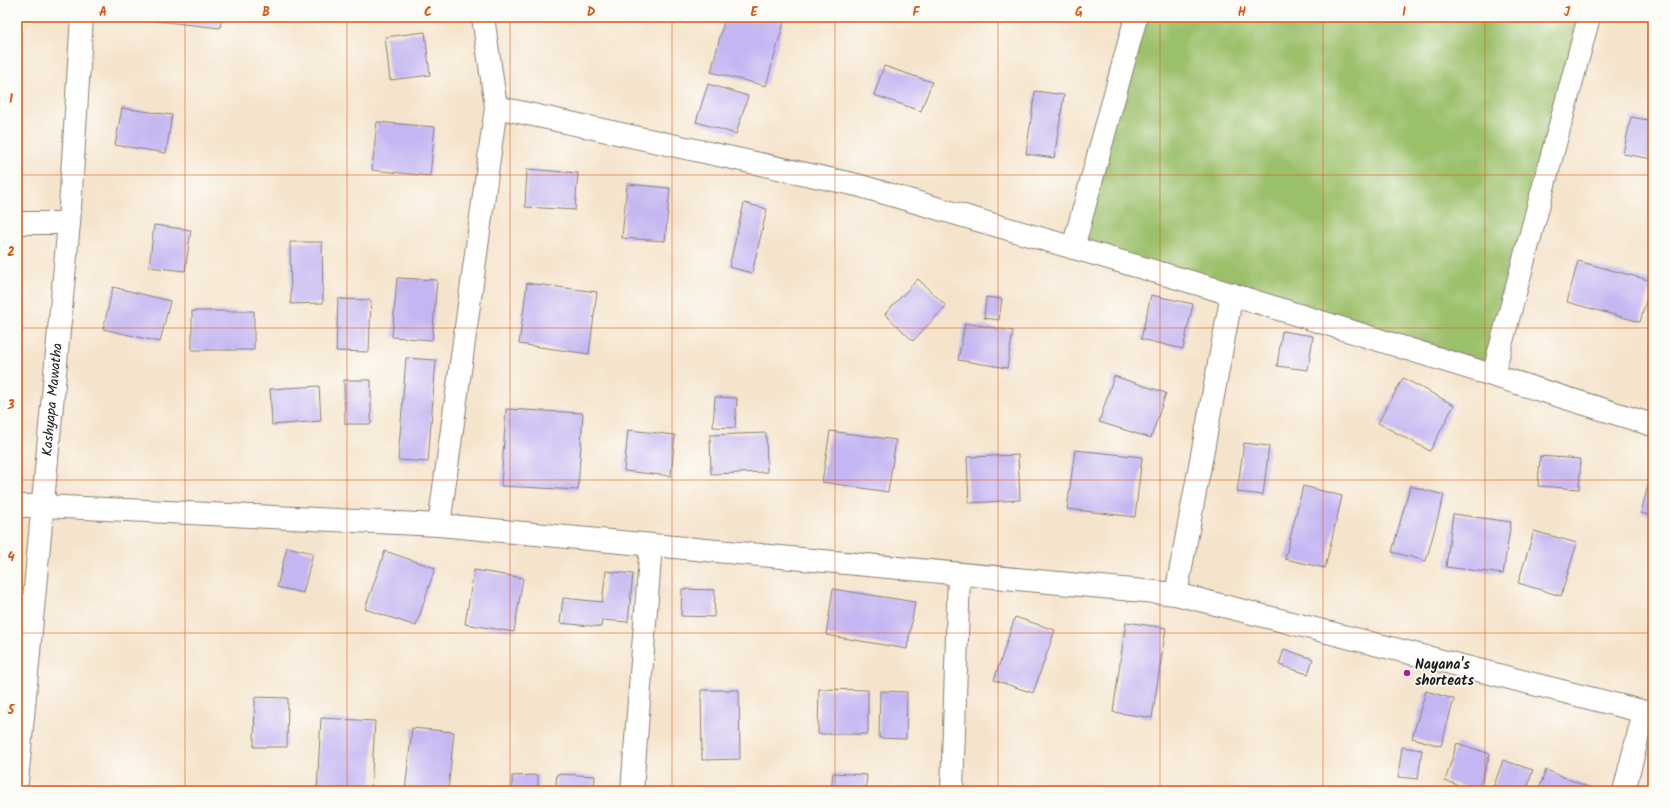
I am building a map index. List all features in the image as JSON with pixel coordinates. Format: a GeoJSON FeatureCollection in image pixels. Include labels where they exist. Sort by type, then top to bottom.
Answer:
{"type":"FeatureCollection","features":[{"type":"Feature","properties":{"kind":"street","name":"Kashyapa Mawatha"},"geometry":{"type":"LineString","coordinates":[[17,781],[69,223],[82,17]]}},
{"type":"Feature","properties":{"kind":"street"},"geometry":{"type":"LineString","coordinates":[[439,525],[496,107],[483,17]]}},
{"type":"Feature","properties":{"kind":"street"},"geometry":{"type":"LineString","coordinates":[[1074,248],[1136,17]]}},
{"type":"Feature","properties":{"kind":"street"},"geometry":{"type":"LineString","coordinates":[[1493,375],[1590,17]]}},
{"type":"Feature","properties":{"kind":"street"},"geometry":{"type":"LineString","coordinates":[[496,107],[857,185],[1232,294],[1653,424]]}},
{"type":"Feature","properties":{"kind":"street"},"geometry":{"type":"LineString","coordinates":[[17,223],[69,223]]}},
{"type":"Feature","properties":{"kind":"street"},"geometry":{"type":"LineString","coordinates":[[1176,594],[1232,294]]}},
{"type":"Feature","properties":{"kind":"street"},"geometry":{"type":"LineString","coordinates":[[17,506],[439,525],[1176,594],[1649,713],[1624,791]]}},
{"type":"Feature","properties":{"kind":"street"},"geometry":{"type":"LineString","coordinates":[[632,791],[651,545]]}},
{"type":"Feature","properties":{"kind":"street"},"geometry":{"type":"LineString","coordinates":[[952,791],[959,574]]}},
{"type":"Feature","properties":{"kind":"green space"},"geometry":{"type":"Polygon","coordinates":[[[1135,17],[1592,17],[1493,375],[1074,248],[1135,17]]]}},
{"type":"Feature","properties":{"kind":"building"},"geometry":{"type":"Polygon","coordinates":[[[149,17],[222,17],[220,28],[148,20],[149,17]]]}},
{"type":"Feature","properties":{"kind":"building"},"geometry":{"type":"Polygon","coordinates":[[[725,17],[764,17],[784,22],[766,86],[711,72],[725,17]]]}},
{"type":"Feature","properties":{"kind":"building"},"geometry":{"type":"Polygon","coordinates":[[[425,32],[430,75],[390,80],[385,37],[425,32]]]}},
{"type":"Feature","properties":{"kind":"building"},"geometry":{"type":"Polygon","coordinates":[[[884,66],[932,82],[921,111],[874,95],[884,66]]]}},
{"type":"Feature","properties":{"kind":"building"},"geometry":{"type":"Polygon","coordinates":[[[708,84],[748,96],[736,134],[696,122],[708,84]]]}},
{"type":"Feature","properties":{"kind":"building"},"geometry":{"type":"Polygon","coordinates":[[[1035,91],[1064,95],[1054,158],[1026,154],[1035,91]]]}},
{"type":"Feature","properties":{"kind":"building"},"geometry":{"type":"Polygon","coordinates":[[[122,108],[172,115],[166,153],[115,145],[122,108]]]}},
{"type":"Feature","properties":{"kind":"building"},"geometry":{"type":"Polygon","coordinates":[[[1631,117],[1653,121],[1653,159],[1623,154],[1631,117]]]}},
{"type":"Feature","properties":{"kind":"building"},"geometry":{"type":"Polygon","coordinates":[[[377,122],[435,127],[430,176],[372,170],[377,122]]]}},
{"type":"Feature","properties":{"kind":"building"},"geometry":{"type":"Polygon","coordinates":[[[527,169],[578,173],[575,210],[525,207],[527,169]]]}},
{"type":"Feature","properties":{"kind":"building"},"geometry":{"type":"Polygon","coordinates":[[[627,184],[670,188],[665,241],[622,238],[627,184]]]}},
{"type":"Feature","properties":{"kind":"building"},"geometry":{"type":"Polygon","coordinates":[[[744,203],[767,209],[752,273],[729,267],[744,203]]]}},
{"type":"Feature","properties":{"kind":"building"},"geometry":{"type":"Polygon","coordinates":[[[154,225],[191,230],[185,271],[149,267],[154,225]]]}},
{"type":"Feature","properties":{"kind":"building"},"geometry":{"type":"Polygon","coordinates":[[[290,242],[322,242],[323,303],[291,304],[290,242]]]}},
{"type":"Feature","properties":{"kind":"building"},"geometry":{"type":"Polygon","coordinates":[[[1578,261],[1652,281],[1640,322],[1567,302],[1578,261]]]}},
{"type":"Feature","properties":{"kind":"building"},"geometry":{"type":"Polygon","coordinates":[[[397,278],[437,280],[432,340],[392,337],[397,278]]]}},
{"type":"Feature","properties":{"kind":"building"},"geometry":{"type":"Polygon","coordinates":[[[918,279],[946,306],[913,341],[885,314],[918,279]]]}},
{"type":"Feature","properties":{"kind":"building"},"geometry":{"type":"Polygon","coordinates":[[[527,283],[597,292],[589,354],[519,344],[527,283]]]}},
{"type":"Feature","properties":{"kind":"building"},"geometry":{"type":"Polygon","coordinates":[[[113,287],[170,301],[160,342],[103,329],[113,287]]]}},
{"type":"Feature","properties":{"kind":"building"},"geometry":{"type":"Polygon","coordinates":[[[1151,295],[1193,304],[1183,349],[1141,339],[1151,295]]]}},
{"type":"Feature","properties":{"kind":"building"},"geometry":{"type":"Polygon","coordinates":[[[986,297],[1002,299],[999,320],[984,318],[986,297]]]}},
{"type":"Feature","properties":{"kind":"building"},"geometry":{"type":"Polygon","coordinates":[[[338,299],[371,300],[369,352],[336,351],[338,299]]]}},
{"type":"Feature","properties":{"kind":"building"},"geometry":{"type":"Polygon","coordinates":[[[192,311],[254,311],[254,350],[192,350],[192,311]]]}},
{"type":"Feature","properties":{"kind":"building"},"geometry":{"type":"Polygon","coordinates":[[[965,323],[1013,331],[1007,368],[958,360],[965,323]]]}},
{"type":"Feature","properties":{"kind":"building"},"geometry":{"type":"Polygon","coordinates":[[[1282,331],[1313,336],[1308,370],[1277,366],[1282,331]]]}},
{"type":"Feature","properties":{"kind":"building"},"geometry":{"type":"Polygon","coordinates":[[[406,358],[436,360],[428,462],[398,460],[406,358]]]}},
{"type":"Feature","properties":{"kind":"building"},"geometry":{"type":"Polygon","coordinates":[[[1114,376],[1166,393],[1151,438],[1099,422],[1114,376]]]}},
{"type":"Feature","properties":{"kind":"building"},"geometry":{"type":"Polygon","coordinates":[[[1403,378],[1454,405],[1430,451],[1378,423],[1403,378]]]}},
{"type":"Feature","properties":{"kind":"building"},"geometry":{"type":"Polygon","coordinates":[[[344,380],[371,380],[371,424],[345,424],[344,380]]]}},
{"type":"Feature","properties":{"kind":"building"},"geometry":{"type":"Polygon","coordinates":[[[319,386],[321,421],[272,425],[270,389],[319,386]]]}},
{"type":"Feature","properties":{"kind":"building"},"geometry":{"type":"Polygon","coordinates":[[[715,397],[737,398],[735,428],[713,427],[715,397]]]}},
{"type":"Feature","properties":{"kind":"building"},"geometry":{"type":"Polygon","coordinates":[[[506,409],[583,413],[578,490],[501,486],[506,409]]]}},
{"type":"Feature","properties":{"kind":"building"},"geometry":{"type":"Polygon","coordinates":[[[628,430],[675,435],[671,476],[624,471],[628,430]]]}},
{"type":"Feature","properties":{"kind":"building"},"geometry":{"type":"Polygon","coordinates":[[[830,431],[896,440],[888,492],[822,482],[830,431]]]}},
{"type":"Feature","properties":{"kind":"building"},"geometry":{"type":"Polygon","coordinates":[[[766,433],[767,472],[711,474],[710,435],[766,433]]]}},
{"type":"Feature","properties":{"kind":"building"},"geometry":{"type":"Polygon","coordinates":[[[1244,443],[1269,446],[1263,495],[1237,492],[1244,443]]]}},
{"type":"Feature","properties":{"kind":"building"},"geometry":{"type":"Polygon","coordinates":[[[1075,450],[1142,457],[1135,517],[1067,509],[1075,450]]]}},
{"type":"Feature","properties":{"kind":"building"},"geometry":{"type":"Polygon","coordinates":[[[1018,455],[1020,500],[969,503],[967,457],[1018,455]]]}},
{"type":"Feature","properties":{"kind":"building"},"geometry":{"type":"Polygon","coordinates":[[[1540,456],[1581,459],[1579,489],[1538,486],[1540,456]]]}},
{"type":"Feature","properties":{"kind":"building"},"geometry":{"type":"Polygon","coordinates":[[[1648,485],[1653,487],[1653,516],[1641,513],[1648,485]]]}},
{"type":"Feature","properties":{"kind":"building"},"geometry":{"type":"Polygon","coordinates":[[[1303,486],[1342,496],[1325,568],[1285,559],[1303,486]]]}},
{"type":"Feature","properties":{"kind":"building"},"geometry":{"type":"Polygon","coordinates":[[[1410,486],[1444,495],[1426,561],[1392,552],[1410,486]]]}},
{"type":"Feature","properties":{"kind":"building"},"geometry":{"type":"Polygon","coordinates":[[[1453,514],[1511,522],[1503,574],[1446,567],[1453,514]]]}},
{"type":"Feature","properties":{"kind":"building"},"geometry":{"type":"Polygon","coordinates":[[[1534,531],[1577,543],[1561,596],[1518,583],[1534,531]]]}},
{"type":"Feature","properties":{"kind":"building"},"geometry":{"type":"Polygon","coordinates":[[[287,547],[313,553],[303,593],[277,587],[287,547]]]}},
{"type":"Feature","properties":{"kind":"building"},"geometry":{"type":"Polygon","coordinates":[[[385,551],[435,568],[416,626],[365,609],[385,551]]]}},
{"type":"Feature","properties":{"kind":"building"},"geometry":{"type":"Polygon","coordinates":[[[474,570],[523,578],[514,632],[465,624],[474,570]]]}},
{"type":"Feature","properties":{"kind":"building"},"geometry":{"type":"Polygon","coordinates":[[[606,571],[633,574],[628,622],[602,620],[601,627],[560,623],[563,598],[602,602],[606,571]]]}},
{"type":"Feature","properties":{"kind":"building"},"geometry":{"type":"Polygon","coordinates":[[[682,589],[715,590],[714,617],[681,616],[682,589]]]}},
{"type":"Feature","properties":{"kind":"building"},"geometry":{"type":"Polygon","coordinates":[[[833,589],[915,602],[907,649],[826,635],[833,589]]]}},
{"type":"Feature","properties":{"kind":"building"},"geometry":{"type":"Polygon","coordinates":[[[1015,617],[1055,630],[1033,693],[994,680],[1015,617]]]}},
{"type":"Feature","properties":{"kind":"building"},"geometry":{"type":"Polygon","coordinates":[[[1126,622],[1166,628],[1152,718],[1113,712],[1126,622]]]}},
{"type":"Feature","properties":{"kind":"building"},"geometry":{"type":"Polygon","coordinates":[[[1284,649],[1313,659],[1308,674],[1279,665],[1284,649]]]}},
{"type":"Feature","properties":{"kind":"building"},"geometry":{"type":"Polygon","coordinates":[[[819,689],[868,690],[868,734],[818,734],[819,689]]]}},
{"type":"Feature","properties":{"kind":"building"},"geometry":{"type":"Polygon","coordinates":[[[701,690],[739,690],[740,759],[702,760],[701,690]]]}},
{"type":"Feature","properties":{"kind":"building"},"geometry":{"type":"Polygon","coordinates":[[[880,691],[907,692],[906,739],[879,738],[880,691]]]}},
{"type":"Feature","properties":{"kind":"building"},"geometry":{"type":"Polygon","coordinates":[[[1426,691],[1454,699],[1441,746],[1412,738],[1426,691]]]}},
{"type":"Feature","properties":{"kind":"building"},"geometry":{"type":"Polygon","coordinates":[[[255,697],[288,698],[287,747],[254,747],[255,697]]]}},
{"type":"Feature","properties":{"kind":"building"},"geometry":{"type":"Polygon","coordinates":[[[321,718],[375,721],[371,791],[317,791],[321,718]]]}},
{"type":"Feature","properties":{"kind":"building"},"geometry":{"type":"Polygon","coordinates":[[[412,728],[454,732],[448,791],[405,791],[412,728]]]}},
{"type":"Feature","properties":{"kind":"building"},"geometry":{"type":"Polygon","coordinates":[[[1457,743],[1490,754],[1478,791],[1445,781],[1457,743]]]}},
{"type":"Feature","properties":{"kind":"building"},"geometry":{"type":"Polygon","coordinates":[[[1402,747],[1422,750],[1418,779],[1398,777],[1402,747]]]}},
{"type":"Feature","properties":{"kind":"building"},"geometry":{"type":"Polygon","coordinates":[[[1503,760],[1533,770],[1526,791],[1492,791],[1503,760]]]}},
{"type":"Feature","properties":{"kind":"building"},"geometry":{"type":"Polygon","coordinates":[[[1546,770],[1598,791],[1538,791],[1546,770]]]}},
{"type":"Feature","properties":{"kind":"building"},"geometry":{"type":"Polygon","coordinates":[[[833,773],[867,775],[866,791],[831,791],[833,773]]]}},
{"type":"Feature","properties":{"kind":"building"},"geometry":{"type":"Polygon","coordinates":[[[557,774],[595,776],[594,791],[555,791],[557,774]]]}},
{"type":"Feature","properties":{"kind":"building"},"geometry":{"type":"Polygon","coordinates":[[[538,775],[538,791],[512,791],[512,776],[538,775]]]}},
{"type":"Feature","properties":{"kind":"place","name":"Nayana's shorteats"},"geometry":{"type":"Point","coordinates":[1407,673]}}]}
